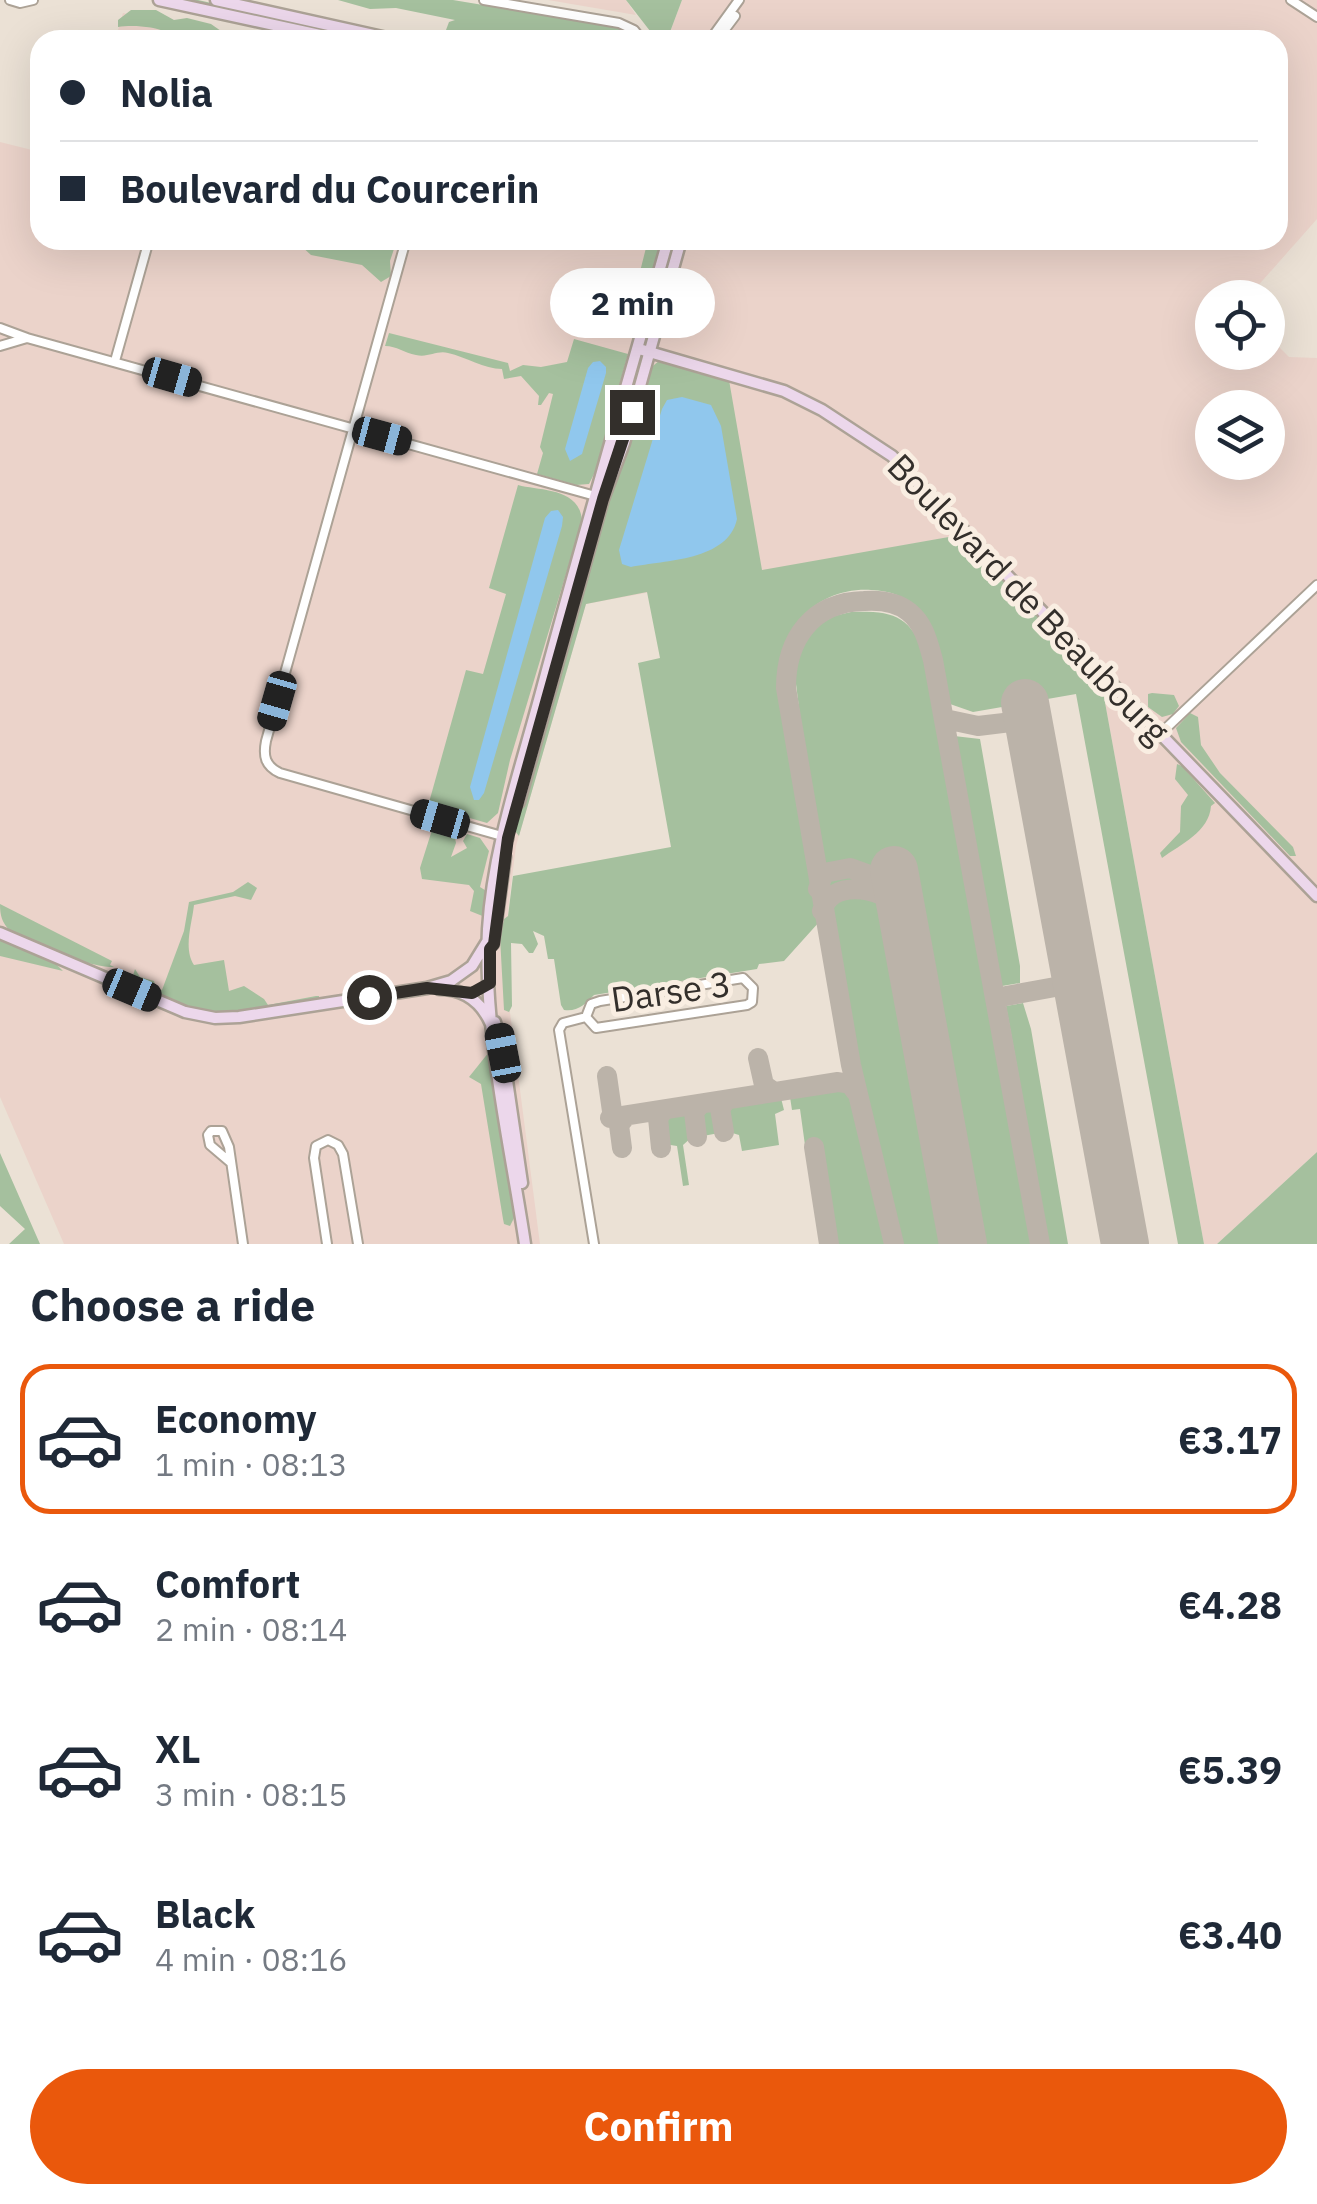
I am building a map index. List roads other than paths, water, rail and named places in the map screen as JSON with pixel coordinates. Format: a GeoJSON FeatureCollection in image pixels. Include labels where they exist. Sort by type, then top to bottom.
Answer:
{"type":"FeatureCollection","features":[{"type":"Feature","properties":{"kind":"main road"},"geometry":{"type":"LineString","coordinates":[[159,0],[297,30]]}},
{"type":"Feature","properties":{"kind":"main road"},"geometry":{"type":"LineString","coordinates":[[216,0],[351,30]]}},
{"type":"Feature","properties":{"kind":"main road"},"geometry":{"type":"LineString","coordinates":[[644,350],[666,250]]}},
{"type":"Feature","properties":{"kind":"main road"},"geometry":{"type":"LineString","coordinates":[[526,1243],[503,1053],[492,1021],[492,892],[599,498],[677,250]]}},
{"type":"Feature","properties":{"kind":"main road","name":"Boulevard de Beaubourg"},"geometry":{"type":"LineString","coordinates":[[644,350],[784,391],[835,418],[892,456],[1317,896]]}},
{"type":"Feature","properties":{"kind":"main road"},"geometry":{"type":"LineString","coordinates":[[0,933],[172,1007],[215,1018],[427,988],[466,972],[489,944]]}},
{"type":"Feature","properties":{"kind":"main road"},"geometry":{"type":"LineString","coordinates":[[466,972],[482,975],[490,983]]}},
{"type":"Feature","properties":{"kind":"main road"},"geometry":{"type":"LineString","coordinates":[[427,988],[465,994],[478,992],[490,983]]}},
{"type":"Feature","properties":{"kind":"main road"},"geometry":{"type":"LineString","coordinates":[[465,994],[492,1021]]}},
{"type":"Feature","properties":{"kind":"street"},"geometry":{"type":"LineString","coordinates":[[10,0],[32,0]]}},
{"type":"Feature","properties":{"kind":"street"},"geometry":{"type":"LineString","coordinates":[[484,0],[619,22],[634,30]]}},
{"type":"Feature","properties":{"kind":"street"},"geometry":{"type":"LineString","coordinates":[[725,30],[740,0]]}},
{"type":"Feature","properties":{"kind":"street"},"geometry":{"type":"LineString","coordinates":[[1291,0],[1317,17]]}},
{"type":"Feature","properties":{"kind":"street"},"geometry":{"type":"LineString","coordinates":[[114,361],[146,250]]}},
{"type":"Feature","properties":{"kind":"street"},"geometry":{"type":"LineString","coordinates":[[403,250],[266,741],[266,760],[273,770],[288,776],[506,837]]}},
{"type":"Feature","properties":{"kind":"street"},"geometry":{"type":"LineString","coordinates":[[0,328],[599,498]]}},
{"type":"Feature","properties":{"kind":"street"},"geometry":{"type":"LineString","coordinates":[[0,346],[27,338]]}},
{"type":"Feature","properties":{"kind":"street"},"geometry":{"type":"LineString","coordinates":[[1161,733],[1317,586]]}},
{"type":"Feature","properties":{"kind":"street","name":"Darse 3"},"geometry":{"type":"LineString","coordinates":[[743,978],[753,988],[752,1002],[747,1005],[596,1028],[586,1017],[591,1004],[600,1001],[743,978]]}},
{"type":"Feature","properties":{"kind":"street"},"geometry":{"type":"LineString","coordinates":[[586,1017],[563,1023],[560,1030],[594,1244]]}},
{"type":"Feature","properties":{"kind":"street"},"geometry":{"type":"LineString","coordinates":[[327,1244],[314,1158],[316,1146],[328,1140],[338,1144],[343,1154],[358,1244]]}},
{"type":"Feature","properties":{"kind":"street"},"geometry":{"type":"LineString","coordinates":[[230,1162],[243,1244]]}},
{"type":"Feature","properties":{"kind":"water"},"geometry":{"type":"Polygon","coordinates":[[[600,361],[606,373],[582,454],[570,461],[565,449],[588,368],[600,361]]]}},
{"type":"Feature","properties":{"kind":"water"},"geometry":{"type":"Polygon","coordinates":[[[682,397],[711,405],[721,426],[737,519],[731,533],[708,551],[631,567],[622,564],[619,550],[662,409],[667,400],[682,397]]]}},
{"type":"Feature","properties":{"kind":"water"},"geometry":{"type":"Polygon","coordinates":[[[558,510],[563,517],[562,526],[484,793],[474,800],[470,787],[545,518],[558,510]]]}}]}
